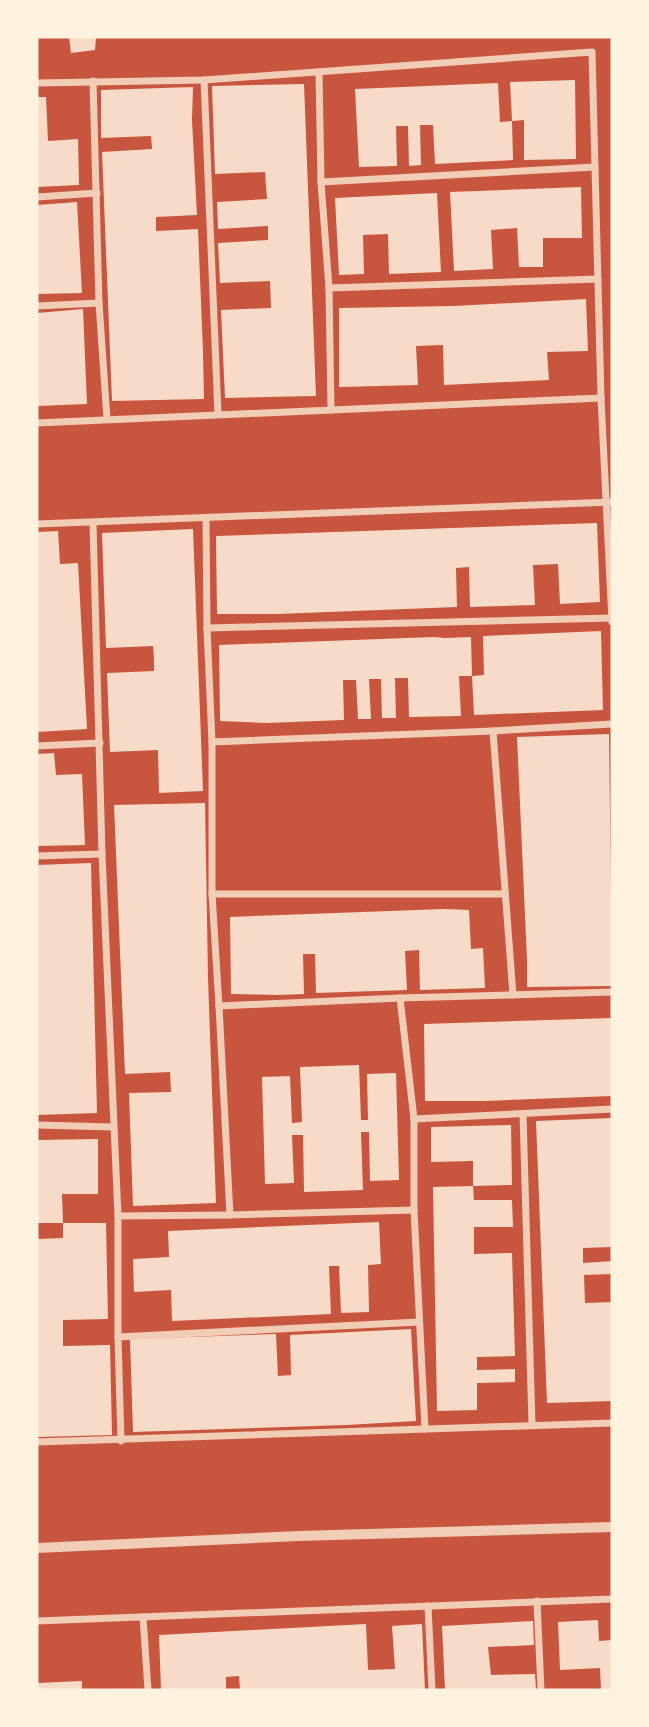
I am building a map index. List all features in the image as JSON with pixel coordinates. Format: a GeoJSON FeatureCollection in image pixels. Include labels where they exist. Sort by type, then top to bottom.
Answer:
{"type":"FeatureCollection","features":[{"type":"Feature","properties":{"kind":"street"},"geometry":{"type":"LineString","coordinates":[[37,83],[204,79],[592,52],[601,398],[609,502],[612,619],[207,628]]}},
{"type":"Feature","properties":{"kind":"street"},"geometry":{"type":"LineString","coordinates":[[319,72],[321,181],[329,288],[331,410]]}},
{"type":"Feature","properties":{"kind":"street"},"geometry":{"type":"LineString","coordinates":[[204,79],[218,414]]}},
{"type":"Feature","properties":{"kind":"street"},"geometry":{"type":"LineString","coordinates":[[93,81],[99,303],[107,419]]}},
{"type":"Feature","properties":{"kind":"street"},"geometry":{"type":"LineString","coordinates":[[321,181],[595,167]]}},
{"type":"Feature","properties":{"kind":"street"},"geometry":{"type":"LineString","coordinates":[[37,197],[97,193]]}},
{"type":"Feature","properties":{"kind":"street"},"geometry":{"type":"LineString","coordinates":[[329,288],[598,279]]}},
{"type":"Feature","properties":{"kind":"street"},"geometry":{"type":"LineString","coordinates":[[37,306],[99,303]]}},
{"type":"Feature","properties":{"kind":"street"},"geometry":{"type":"LineString","coordinates":[[37,423],[601,398]]}},
{"type":"Feature","properties":{"kind":"street"},"geometry":{"type":"LineString","coordinates":[[37,524],[609,502]]}},
{"type":"Feature","properties":{"kind":"street"},"geometry":{"type":"LineString","coordinates":[[206,519],[212,743],[212,894],[230,1215]]}},
{"type":"Feature","properties":{"kind":"street"},"geometry":{"type":"LineString","coordinates":[[93,523],[102,854],[118,1216],[121,1441]]}},
{"type":"Feature","properties":{"kind":"street"},"geometry":{"type":"LineString","coordinates":[[212,743],[612,724]]}},
{"type":"Feature","properties":{"kind":"street"},"geometry":{"type":"LineString","coordinates":[[494,731],[513,995]]}},
{"type":"Feature","properties":{"kind":"street"},"geometry":{"type":"LineString","coordinates":[[37,746],[100,743]]}},
{"type":"Feature","properties":{"kind":"street"},"geometry":{"type":"LineString","coordinates":[[37,856],[102,854]]}},
{"type":"Feature","properties":{"kind":"street"},"geometry":{"type":"LineString","coordinates":[[212,894],[505,894]]}},
{"type":"Feature","properties":{"kind":"street"},"geometry":{"type":"LineString","coordinates":[[219,1006],[612,992]]}},
{"type":"Feature","properties":{"kind":"street"},"geometry":{"type":"LineString","coordinates":[[400,998],[414,1118],[414,1210],[425,1429]]}},
{"type":"Feature","properties":{"kind":"street"},"geometry":{"type":"LineString","coordinates":[[414,1118],[612,1109]]}},
{"type":"Feature","properties":{"kind":"street"},"geometry":{"type":"LineString","coordinates":[[523,1114],[532,1425]]}},
{"type":"Feature","properties":{"kind":"street"},"geometry":{"type":"LineString","coordinates":[[37,1125],[113,1127]]}},
{"type":"Feature","properties":{"kind":"street"},"geometry":{"type":"LineString","coordinates":[[118,1216],[414,1210]]}},
{"type":"Feature","properties":{"kind":"street"},"geometry":{"type":"LineString","coordinates":[[118,1337],[419,1322]]}},
{"type":"Feature","properties":{"kind":"street"},"geometry":{"type":"LineString","coordinates":[[37,1442],[612,1423]]}},
{"type":"Feature","properties":{"kind":"street"},"geometry":{"type":"LineString","coordinates":[[37,1548],[298,1536],[612,1527]]}},
{"type":"Feature","properties":{"kind":"street"},"geometry":{"type":"LineString","coordinates":[[37,1621],[612,1599]]}},
{"type":"Feature","properties":{"kind":"street"},"geometry":{"type":"LineString","coordinates":[[537,1601],[541,1690]]}},
{"type":"Feature","properties":{"kind":"street"},"geometry":{"type":"LineString","coordinates":[[428,1606],[432,1690]]}},
{"type":"Feature","properties":{"kind":"street"},"geometry":{"type":"LineString","coordinates":[[143,1618],[148,1690]]}},
{"type":"Feature","properties":{"kind":"building"},"geometry":{"type":"Polygon","coordinates":[[[69,37],[96,37],[95,50],[71,53],[69,37]]]}},
{"type":"Feature","properties":{"kind":"building"},"geometry":{"type":"Polygon","coordinates":[[[575,80],[576,159],[524,160],[524,120],[512,121],[510,82],[575,80]]]}},
{"type":"Feature","properties":{"kind":"building"},"geometry":{"type":"Polygon","coordinates":[[[498,83],[500,122],[512,121],[513,160],[435,164],[433,125],[420,125],[421,165],[409,166],[408,126],[396,126],[397,166],[359,167],[355,89],[498,83]]]}},
{"type":"Feature","properties":{"kind":"building"},"geometry":{"type":"Polygon","coordinates":[[[304,84],[316,396],[225,398],[221,310],[271,308],[270,281],[220,283],[218,243],[268,240],[268,226],[218,229],[217,202],[267,199],[265,172],[215,174],[212,86],[304,84]]]}},
{"type":"Feature","properties":{"kind":"building"},"geometry":{"type":"Polygon","coordinates":[[[193,87],[197,215],[156,217],[156,231],[198,229],[204,399],[112,401],[102,152],[152,149],[151,136],[101,138],[101,90],[193,87]]]}},
{"type":"Feature","properties":{"kind":"building"},"geometry":{"type":"Polygon","coordinates":[[[37,97],[46,97],[48,141],[78,139],[79,185],[37,187],[37,97]]]}},
{"type":"Feature","properties":{"kind":"building"},"geometry":{"type":"Polygon","coordinates":[[[581,187],[582,238],[543,238],[543,267],[519,267],[517,228],[491,230],[493,269],[454,271],[450,192],[581,187]]]}},
{"type":"Feature","properties":{"kind":"building"},"geometry":{"type":"Polygon","coordinates":[[[437,193],[441,272],[389,274],[388,234],[363,235],[364,274],[339,275],[335,198],[437,193]]]}},
{"type":"Feature","properties":{"kind":"building"},"geometry":{"type":"Polygon","coordinates":[[[77,202],[82,293],[37,294],[37,205],[77,202]]]}},
{"type":"Feature","properties":{"kind":"building"},"geometry":{"type":"Polygon","coordinates":[[[586,299],[588,351],[547,352],[549,380],[444,385],[443,345],[416,346],[418,385],[339,387],[339,308],[454,306],[586,299]]]}},
{"type":"Feature","properties":{"kind":"building"},"geometry":{"type":"Polygon","coordinates":[[[83,309],[87,404],[37,406],[37,313],[83,309]]]}},
{"type":"Feature","properties":{"kind":"building"},"geometry":{"type":"Polygon","coordinates":[[[597,523],[600,602],[560,604],[558,564],[533,565],[535,605],[470,607],[469,567],[456,568],[457,607],[217,614],[216,536],[597,523]]]}},
{"type":"Feature","properties":{"kind":"building"},"geometry":{"type":"Polygon","coordinates":[[[193,529],[203,791],[159,793],[158,750],[110,752],[107,673],[154,671],[154,658],[153,646],[106,648],[102,533],[193,529]]]}},
{"type":"Feature","properties":{"kind":"building"},"geometry":{"type":"Polygon","coordinates":[[[58,531],[60,564],[78,563],[87,729],[37,732],[37,532],[58,531]]]}},
{"type":"Feature","properties":{"kind":"building"},"geometry":{"type":"Polygon","coordinates":[[[601,631],[603,710],[474,715],[472,676],[484,675],[483,636],[601,631]]]}},
{"type":"Feature","properties":{"kind":"building"},"geometry":{"type":"Polygon","coordinates":[[[471,637],[472,676],[459,676],[461,716],[409,717],[408,678],[395,678],[396,718],[382,718],[381,679],[369,679],[371,719],[358,719],[356,680],[343,680],[344,720],[267,723],[220,721],[219,645],[471,637]]]}},
{"type":"Feature","properties":{"kind":"building"},"geometry":{"type":"Polygon","coordinates":[[[609,734],[612,986],[527,987],[517,737],[609,734]]]}},
{"type":"Feature","properties":{"kind":"building"},"geometry":{"type":"Polygon","coordinates":[[[54,753],[56,775],[82,774],[85,845],[37,846],[37,754],[54,753]]]}},
{"type":"Feature","properties":{"kind":"building"},"geometry":{"type":"Polygon","coordinates":[[[205,803],[216,1203],[133,1206],[129,1093],[171,1092],[170,1072],[125,1074],[114,805],[205,803]]]}},
{"type":"Feature","properties":{"kind":"building"},"geometry":{"type":"Polygon","coordinates":[[[91,863],[97,1113],[37,1115],[37,865],[91,863]]]}},
{"type":"Feature","properties":{"kind":"building"},"geometry":{"type":"Polygon","coordinates":[[[469,910],[471,949],[483,948],[485,988],[420,990],[419,950],[405,951],[407,990],[316,993],[315,954],[303,954],[304,994],[231,994],[230,917],[469,910]]]}},
{"type":"Feature","properties":{"kind":"building"},"geometry":{"type":"Polygon","coordinates":[[[612,1018],[612,1096],[425,1101],[424,1024],[612,1018]]]}},
{"type":"Feature","properties":{"kind":"building"},"geometry":{"type":"Polygon","coordinates":[[[359,1065],[361,1120],[368,1120],[367,1074],[396,1073],[399,1180],[370,1181],[369,1132],[361,1132],[363,1190],[304,1192],[303,1135],[292,1135],[294,1183],[265,1184],[262,1077],[290,1076],[292,1123],[302,1122],[300,1067],[359,1065]]]}},
{"type":"Feature","properties":{"kind":"building"},"geometry":{"type":"Polygon","coordinates":[[[612,1118],[612,1247],[583,1248],[583,1263],[612,1261],[612,1274],[584,1275],[585,1303],[612,1302],[612,1401],[547,1403],[536,1121],[612,1118]]]}},
{"type":"Feature","properties":{"kind":"building"},"geometry":{"type":"Polygon","coordinates":[[[511,1125],[512,1185],[473,1186],[473,1161],[431,1162],[431,1127],[511,1125]]]}},
{"type":"Feature","properties":{"kind":"building"},"geometry":{"type":"Polygon","coordinates":[[[98,1139],[98,1194],[62,1194],[63,1223],[37,1223],[37,1140],[98,1139]]]}},
{"type":"Feature","properties":{"kind":"building"},"geometry":{"type":"Polygon","coordinates":[[[473,1186],[474,1200],[512,1200],[513,1227],[474,1227],[474,1254],[512,1253],[515,1356],[477,1357],[477,1370],[515,1369],[515,1382],[477,1383],[477,1410],[437,1411],[433,1187],[473,1186]]]}},
{"type":"Feature","properties":{"kind":"building"},"geometry":{"type":"Polygon","coordinates":[[[379,1222],[381,1264],[368,1265],[369,1312],[341,1313],[339,1266],[329,1266],[331,1314],[172,1321],[171,1290],[134,1292],[133,1259],[169,1257],[168,1231],[379,1222]]]}},
{"type":"Feature","properties":{"kind":"building"},"geometry":{"type":"Polygon","coordinates":[[[63,1223],[106,1223],[108,1319],[63,1320],[63,1346],[110,1345],[112,1435],[37,1437],[37,1239],[63,1238],[63,1223]]]}},
{"type":"Feature","properties":{"kind":"building"},"geometry":{"type":"Polygon","coordinates":[[[411,1329],[416,1421],[133,1432],[130,1339],[276,1334],[278,1376],[291,1375],[290,1335],[411,1329]]]}},
{"type":"Feature","properties":{"kind":"building"},"geometry":{"type":"Polygon","coordinates":[[[598,1620],[599,1641],[612,1640],[612,1690],[601,1690],[600,1668],[560,1670],[558,1622],[598,1620]]]}},
{"type":"Feature","properties":{"kind":"building"},"geometry":{"type":"Polygon","coordinates":[[[533,1621],[534,1645],[488,1647],[491,1675],[535,1674],[536,1690],[445,1690],[442,1626],[533,1621]]]}},
{"type":"Feature","properties":{"kind":"building"},"geometry":{"type":"Polygon","coordinates":[[[366,1624],[368,1670],[395,1669],[392,1626],[422,1624],[425,1690],[240,1690],[239,1676],[226,1677],[226,1690],[161,1690],[159,1635],[366,1624]]]}},
{"type":"Feature","properties":{"kind":"building"},"geometry":{"type":"Polygon","coordinates":[[[82,1681],[82,1690],[37,1690],[37,1683],[82,1681]]]}}]}
